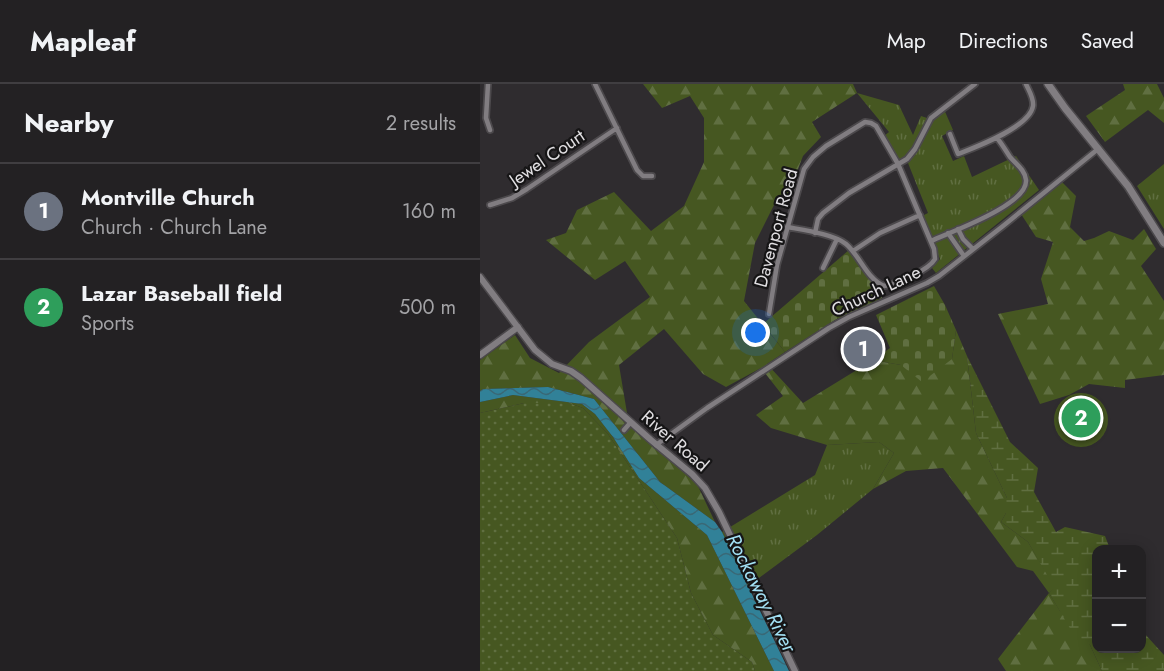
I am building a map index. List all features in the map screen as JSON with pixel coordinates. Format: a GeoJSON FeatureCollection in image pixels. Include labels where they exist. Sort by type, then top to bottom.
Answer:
{"type":"FeatureCollection","features":[{"type":"Feature","properties":{"kind":"main road"},"geometry":{"type":"LineString","coordinates":[[1048,84],[1128,186],[1164,243]]}},
{"type":"Feature","properties":{"kind":"street"},"geometry":{"type":"LineString","coordinates":[[488,84],[486,118],[490,130]]}},
{"type":"Feature","properties":{"kind":"street"},"geometry":{"type":"LineString","coordinates":[[595,84],[639,173],[643,176],[652,176]]}},
{"type":"Feature","properties":{"kind":"street"},"geometry":{"type":"LineString","coordinates":[[815,233],[819,219],[829,208],[849,193],[905,160],[912,154],[931,118],[975,84]]}},
{"type":"Feature","properties":{"kind":"street"},"geometry":{"type":"LineString","coordinates":[[950,134],[958,154],[1011,130],[1031,112],[1032,100],[1026,84]]}},
{"type":"Feature","properties":{"kind":"street","name":"Davenport Road"},"geometry":{"type":"LineString","coordinates":[[769,314],[777,265],[807,164],[826,146],[858,125],[868,122],[876,126],[898,164],[931,240],[935,259],[928,267],[884,286],[877,281],[853,251]]}},
{"type":"Feature","properties":{"kind":"street","name":"Jewel Court"},"geometry":{"type":"LineString","coordinates":[[490,206],[512,198],[617,128]]}},
{"type":"Feature","properties":{"kind":"street"},"geometry":{"type":"LineString","coordinates":[[931,240],[996,212],[1024,190],[1026,181],[1023,172],[997,138]]}},
{"type":"Feature","properties":{"kind":"street","name":"Church Lane"},"geometry":{"type":"LineString","coordinates":[[656,445],[707,408],[829,328],[939,276],[1098,148]]}},
{"type":"Feature","properties":{"kind":"street"},"geometry":{"type":"LineString","coordinates":[[787,227],[837,239],[853,251],[880,233],[920,215]]}},
{"type":"Feature","properties":{"kind":"street"},"geometry":{"type":"LineString","coordinates":[[958,229],[963,239],[973,249]]}},
{"type":"Feature","properties":{"kind":"street"},"geometry":{"type":"LineString","coordinates":[[948,233],[964,256]]}},
{"type":"Feature","properties":{"kind":"street"},"geometry":{"type":"LineString","coordinates":[[823,268],[837,239]]}},
{"type":"Feature","properties":{"kind":"street","name":"River Road"},"geometry":{"type":"LineString","coordinates":[[480,276],[535,350],[552,363],[581,378],[692,474],[705,488],[715,503],[795,671]]}},
{"type":"Feature","properties":{"kind":"street"},"geometry":{"type":"LineString","coordinates":[[480,355],[519,327]]}},
{"type":"Feature","properties":{"kind":"street"},"geometry":{"type":"LineString","coordinates":[[624,429],[631,422]]}},
{"type":"Feature","properties":{"kind":"green space"},"geometry":{"type":"Polygon","coordinates":[[[643,84],[853,84],[857,93],[812,122],[821,137],[803,156],[788,195],[775,203],[755,243],[744,301],[785,352],[767,364],[803,403],[873,360],[901,365],[952,359],[956,330],[967,356],[976,433],[1007,498],[1006,513],[1001,522],[1028,542],[1055,587],[1049,593],[1033,571],[1017,567],[943,468],[906,471],[873,489],[894,453],[879,442],[827,445],[771,428],[756,415],[783,396],[761,368],[726,387],[703,374],[664,329],[619,365],[629,425],[697,484],[715,522],[660,482],[594,399],[548,387],[483,389],[480,391],[480,360],[515,335],[530,358],[559,373],[589,342],[650,297],[625,261],[595,280],[546,240],[566,233],[577,210],[614,192],[651,231],[684,206],[704,162],[704,118],[690,96],[662,108],[643,84]]]}},
{"type":"Feature","properties":{"kind":"green space"},"geometry":{"type":"Polygon","coordinates":[[[1123,84],[1157,84],[1164,98],[1164,123],[1148,110],[1105,142],[1086,116],[1125,90],[1123,84]]]}},
{"type":"Feature","properties":{"kind":"green space"},"geometry":{"type":"Polygon","coordinates":[[[857,93],[899,105],[913,135],[921,116],[930,119],[943,107],[953,130],[942,136],[953,161],[964,156],[972,177],[1016,156],[1039,190],[936,273],[932,268],[940,259],[922,216],[928,213],[906,158],[897,162],[884,136],[889,132],[857,93]]]}},
{"type":"Feature","properties":{"kind":"green space"},"geometry":{"type":"Polygon","coordinates":[[[1164,164],[1164,229],[1137,186],[1164,164]]]}},
{"type":"Feature","properties":{"kind":"green space"},"geometry":{"type":"Polygon","coordinates":[[[1062,182],[1076,196],[1070,227],[1084,241],[1109,231],[1133,240],[1144,229],[1156,249],[1141,266],[1164,301],[1164,375],[1125,380],[1125,388],[1089,384],[1069,395],[1040,404],[998,314],[1048,304],[1041,279],[1053,242],[1036,237],[1021,214],[1062,182]]]}},
{"type":"Feature","properties":{"kind":"green space"},"geometry":{"type":"Polygon","coordinates":[[[849,250],[879,290],[882,298],[835,320],[785,352],[763,324],[849,250]]]}},
{"type":"Feature","properties":{"kind":"green space"},"geometry":{"type":"Polygon","coordinates":[[[934,286],[956,330],[952,359],[922,382],[901,365],[873,360],[890,348],[876,315],[934,286]]]}},
{"type":"Feature","properties":{"kind":"green space"},"geometry":{"type":"Polygon","coordinates":[[[967,356],[1010,442],[1038,468],[1034,492],[1056,532],[1065,527],[1105,536],[1108,545],[1092,545],[1092,649],[1090,645],[1077,640],[1049,593],[1054,587],[1028,542],[1001,522],[1006,513],[998,499],[1007,498],[976,433],[967,356]]]}},
{"type":"Feature","properties":{"kind":"green space"},"geometry":{"type":"Polygon","coordinates":[[[1076,393],[1086,393],[1096,397],[1104,405],[1108,420],[1104,435],[1096,443],[1086,447],[1076,447],[1066,443],[1058,435],[1054,425],[1054,415],[1058,405],[1066,397],[1076,393]]]}},
{"type":"Feature","properties":{"kind":"green space"},"geometry":{"type":"Polygon","coordinates":[[[513,395],[582,404],[595,414],[613,437],[639,478],[707,535],[774,671],[755,671],[752,662],[713,635],[691,593],[677,538],[608,434],[583,408],[569,403],[524,403],[480,413],[480,402],[513,395]]]}},
{"type":"Feature","properties":{"kind":"green space"},"geometry":{"type":"Polygon","coordinates":[[[524,403],[569,403],[583,408],[608,434],[677,538],[691,593],[713,635],[752,662],[755,671],[480,671],[480,413],[524,403]]]}},
{"type":"Feature","properties":{"kind":"green space"},"geometry":{"type":"Polygon","coordinates":[[[879,442],[894,453],[873,489],[817,535],[748,586],[722,532],[815,475],[827,445],[879,442]]]}},
{"type":"Feature","properties":{"kind":"green space"},"geometry":{"type":"Polygon","coordinates":[[[1049,593],[1060,611],[1090,645],[1102,671],[1006,671],[998,659],[1049,593]]]}},
{"type":"Feature","properties":{"kind":"green space"},"geometry":{"type":"Polygon","coordinates":[[[1146,635],[1164,655],[1164,671],[1102,671],[1094,653],[1146,653],[1146,635]]]}},
{"type":"Feature","properties":{"kind":"water","name":"Rockaway River"},"geometry":{"type":"Polygon","coordinates":[[[548,387],[594,399],[660,482],[715,522],[722,532],[789,671],[774,671],[707,535],[639,478],[613,437],[595,414],[582,404],[513,395],[480,402],[480,391],[483,389],[548,387]]]}},
{"type":"Feature","properties":{"kind":"place","name":"Montville Church"},"geometry":{"type":"Point","coordinates":[863,349]}},
{"type":"Feature","properties":{"kind":"place","name":"Lazar Baseball field"},"geometry":{"type":"Point","coordinates":[1081,418]}}]}
